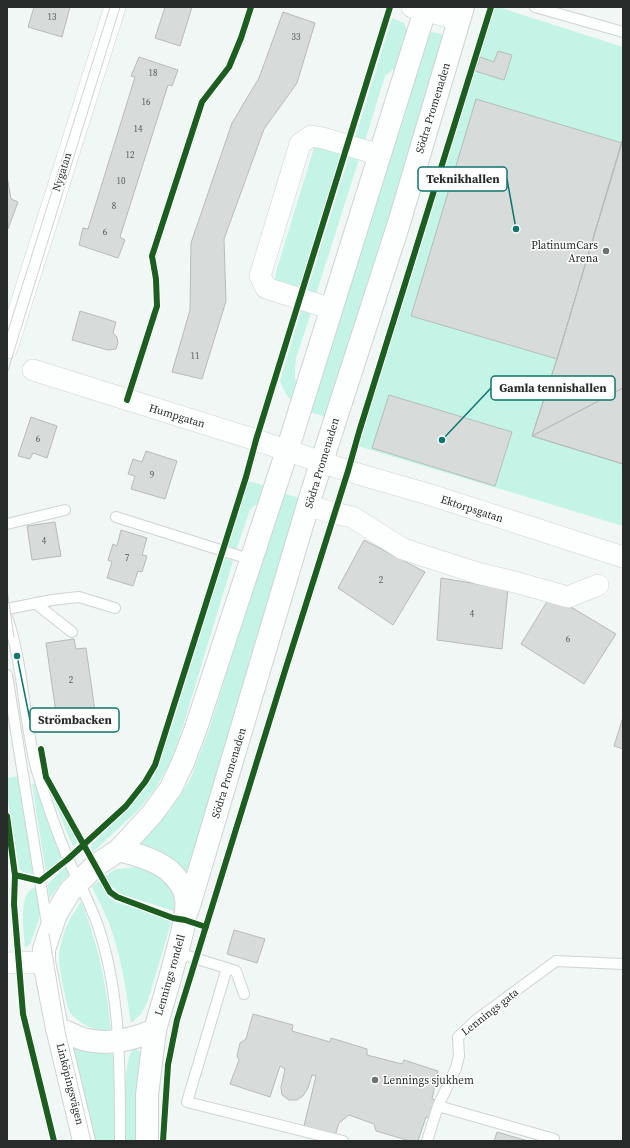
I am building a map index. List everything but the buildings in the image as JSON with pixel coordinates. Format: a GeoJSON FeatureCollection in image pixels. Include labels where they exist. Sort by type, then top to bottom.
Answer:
{"type":"FeatureCollection","features":[{"type":"Feature","properties":{"kind":"main road"},"geometry":{"type":"LineString","coordinates":[[57,1028],[44,962],[44,949],[56,914],[70,891],[95,866],[119,850],[152,814],[171,788],[184,760],[252,560],[332,309],[380,155],[421,8]]}},
{"type":"Feature","properties":{"kind":"main road","name":"Södra Promenaden"},"geometry":{"type":"LineString","coordinates":[[185,920],[321,462],[399,223],[461,14]]}},
{"type":"Feature","properties":{"kind":"main road","name":"Lennings rondell"},"geometry":{"type":"LineString","coordinates":[[57,1028],[83,1039],[108,1042],[137,1038],[155,1030],[178,953],[185,920],[186,900],[184,890],[168,869],[138,855],[119,850]]}},
{"type":"Feature","properties":{"kind":"main road","name":"Linköpingsvägen"},"geometry":{"type":"LineString","coordinates":[[57,1028],[84,1141]]}},
{"type":"Feature","properties":{"kind":"main road"},"geometry":{"type":"LineString","coordinates":[[147,1141],[147,1095],[155,1030]]}},
{"type":"Feature","properties":{"kind":"street","name":"Nygatan"},"geometry":{"type":"LineString","coordinates":[[8,341],[115,7]]}},
{"type":"Feature","properties":{"kind":"street"},"geometry":{"type":"LineString","coordinates":[[421,8],[461,14]]}},
{"type":"Feature","properties":{"kind":"street"},"geometry":{"type":"LineString","coordinates":[[332,309],[266,288],[260,276],[300,144],[311,136],[323,138],[380,155]]}},
{"type":"Feature","properties":{"kind":"street","name":"Humpgatan"},"geometry":{"type":"LineString","coordinates":[[33,370],[321,462]]}},
{"type":"Feature","properties":{"kind":"street","name":"Ektorpsgatan"},"geometry":{"type":"LineString","coordinates":[[321,462],[431,495],[623,557]]}},
{"type":"Feature","properties":{"kind":"street"},"geometry":{"type":"LineString","coordinates":[[308,506],[352,517],[403,549],[478,573],[568,597],[598,585]]}},
{"type":"Feature","properties":{"kind":"street"},"geometry":{"type":"LineString","coordinates":[[7,963],[44,962]]}},
{"type":"Feature","properties":{"kind":"lane"},"geometry":{"type":"LineString","coordinates":[[534,7],[623,32]]}},
{"type":"Feature","properties":{"kind":"lane"},"geometry":{"type":"LineString","coordinates":[[7,524],[65,510]]}},
{"type":"Feature","properties":{"kind":"lane"},"geometry":{"type":"LineString","coordinates":[[116,518],[252,560]]}},
{"type":"Feature","properties":{"kind":"lane"},"geometry":{"type":"LineString","coordinates":[[7,609],[36,603],[79,598],[115,608]]}},
{"type":"Feature","properties":{"kind":"lane"},"geometry":{"type":"LineString","coordinates":[[36,603],[72,632]]}},
{"type":"Feature","properties":{"kind":"lane"},"geometry":{"type":"LineString","coordinates":[[7,617],[14,637],[36,769],[55,824],[98,926],[106,956],[114,994],[118,1041],[120,1141]]}},
{"type":"Feature","properties":{"kind":"lane"},"geometry":{"type":"LineString","coordinates":[[7,675],[49,934]]}},
{"type":"Feature","properties":{"kind":"lane"},"geometry":{"type":"LineString","coordinates":[[178,953],[236,971],[244,994]]}},
{"type":"Feature","properties":{"kind":"lane","name":"Lennings gata"},"geometry":{"type":"LineString","coordinates":[[427,1141],[438,1106],[456,1068],[459,1056],[458,1037],[476,1020],[556,961],[623,964]]}},
{"type":"Feature","properties":{"kind":"lane"},"geometry":{"type":"LineString","coordinates":[[227,968],[187,1102],[343,1141]]}},
{"type":"Feature","properties":{"kind":"lane"},"geometry":{"type":"LineString","coordinates":[[438,1106],[554,1139],[554,1141]]}},
{"type":"Feature","properties":{"kind":"green space"},"geometry":{"type":"Polygon","coordinates":[[[494,7],[623,47],[623,526],[358,446],[494,7]]]}},
{"type":"Feature","properties":{"kind":"green space"},"geometry":{"type":"Polygon","coordinates":[[[392,18],[404,23],[407,31],[397,67],[386,75],[384,79],[365,141],[355,138],[392,18]]]}},
{"type":"Feature","properties":{"kind":"green space"},"geometry":{"type":"Polygon","coordinates":[[[433,32],[441,34],[447,43],[329,418],[307,411],[424,33],[433,32]]]}},
{"type":"Feature","properties":{"kind":"green space"},"geometry":{"type":"Polygon","coordinates":[[[323,144],[341,154],[300,285],[293,288],[282,285],[275,279],[276,272],[314,148],[323,144]]]}},
{"type":"Feature","properties":{"kind":"green space"},"geometry":{"type":"Polygon","coordinates":[[[350,153],[360,156],[316,294],[307,291],[350,153]]]}},
{"type":"Feature","properties":{"kind":"green space"},"geometry":{"type":"Polygon","coordinates":[[[303,304],[313,307],[296,358],[295,377],[297,406],[291,401],[280,381],[303,304]]]}},
{"type":"Feature","properties":{"kind":"green space"},"geometry":{"type":"Polygon","coordinates":[[[248,481],[269,487],[260,501],[250,510],[236,550],[227,547],[248,481]]]}},
{"type":"Feature","properties":{"kind":"green space"},"geometry":{"type":"Polygon","coordinates":[[[283,493],[306,500],[186,873],[183,873],[175,861],[165,853],[138,845],[170,811],[190,780],[209,730],[283,493]]]}},
{"type":"Feature","properties":{"kind":"green space"},"geometry":{"type":"Polygon","coordinates":[[[224,558],[233,561],[182,729],[170,763],[155,789],[138,810],[93,852],[91,847],[93,843],[137,797],[158,761],[168,738],[224,558]]]}},
{"type":"Feature","properties":{"kind":"green space"},"geometry":{"type":"Polygon","coordinates":[[[19,776],[33,874],[22,872],[19,868],[7,793],[7,778],[19,776]]]}},
{"type":"Feature","properties":{"kind":"green space"},"geometry":{"type":"Polygon","coordinates":[[[35,783],[62,857],[50,870],[46,872],[32,784],[35,783]]]}},
{"type":"Feature","properties":{"kind":"green space"},"geometry":{"type":"Polygon","coordinates":[[[51,794],[54,795],[60,802],[78,838],[77,843],[73,846],[51,794]]]}},
{"type":"Feature","properties":{"kind":"green space"},"geometry":{"type":"Polygon","coordinates":[[[66,866],[70,874],[63,880],[49,899],[48,884],[66,866]]]}},
{"type":"Feature","properties":{"kind":"green space"},"geometry":{"type":"Polygon","coordinates":[[[136,867],[154,872],[167,882],[174,895],[174,911],[121,894],[111,886],[106,875],[117,869],[136,867]]]}},
{"type":"Feature","properties":{"kind":"green space"},"geometry":{"type":"Polygon","coordinates":[[[100,880],[109,898],[116,902],[166,918],[171,923],[148,1000],[141,1014],[131,1023],[117,947],[109,923],[92,887],[100,880]]]}},
{"type":"Feature","properties":{"kind":"green space"},"geometry":{"type":"Polygon","coordinates":[[[36,887],[40,913],[39,920],[30,944],[25,948],[23,923],[24,904],[26,896],[30,890],[36,887]]]}},
{"type":"Feature","properties":{"kind":"green space"},"geometry":{"type":"Polygon","coordinates":[[[81,901],[93,934],[101,965],[111,1031],[95,1029],[85,1025],[72,1015],[68,1006],[62,981],[59,961],[60,948],[67,925],[81,901]]]}},
{"type":"Feature","properties":{"kind":"green space"},"geometry":{"type":"Polygon","coordinates":[[[73,1047],[95,1053],[114,1054],[115,1141],[95,1141],[73,1047]]]}},
{"type":"Feature","properties":{"kind":"green space"},"geometry":{"type":"Polygon","coordinates":[[[136,1049],[139,1051],[141,1056],[136,1101],[136,1141],[125,1141],[125,1081],[129,1058],[132,1050],[136,1049]]]}},
{"type":"Feature","properties":{"kind":"tram line"},"geometry":{"type":"LineString","coordinates":[[7,334],[110,7]]}},
{"type":"Feature","properties":{"kind":"tram line"},"geometry":{"type":"LineString","coordinates":[[7,374],[120,7]]}},
{"type":"Feature","properties":{"kind":"tram line"},"geometry":{"type":"LineString","coordinates":[[7,589],[14,637]]}},
{"type":"Feature","properties":{"kind":"tram line"},"geometry":{"type":"LineString","coordinates":[[49,934],[65,1031],[91,1141]]}},
{"type":"Feature","properties":{"kind":"cycle path"},"geometry":{"type":"LineString","coordinates":[[127,400],[157,306],[156,279],[152,256],[202,102],[229,67],[241,38],[251,7]]}},
{"type":"Feature","properties":{"kind":"cycle path"},"geometry":{"type":"LineString","coordinates":[[15,875],[40,881],[68,859],[126,806],[145,782],[155,765],[246,477],[256,440],[390,7]]}},
{"type":"Feature","properties":{"kind":"cycle path"},"geometry":{"type":"LineString","coordinates":[[163,1141],[168,1065],[177,1020],[491,7]]}},
{"type":"Feature","properties":{"kind":"cycle path"},"geometry":{"type":"LineString","coordinates":[[41,749],[46,777],[110,892],[117,897],[173,918],[185,920],[206,927]]}},
{"type":"Feature","properties":{"kind":"cycle path"},"geometry":{"type":"LineString","coordinates":[[7,816],[15,875],[14,904],[23,1014],[54,1141]]}},
{"type":"Feature","properties":{"kind":"place","name":"Teknikhallen"},"geometry":{"type":"Point","coordinates":[516,229]}},
{"type":"Feature","properties":{"kind":"place","name":"PlatinumCars Arena"},"geometry":{"type":"Point","coordinates":[606,251]}},
{"type":"Feature","properties":{"kind":"place","name":"Gamla tennishallen"},"geometry":{"type":"Point","coordinates":[442,440]}},
{"type":"Feature","properties":{"kind":"place","name":"Strömbacken"},"geometry":{"type":"Point","coordinates":[17,656]}},
{"type":"Feature","properties":{"kind":"place","name":"Lennings sjukhem"},"geometry":{"type":"Point","coordinates":[375,1080]}}]}
